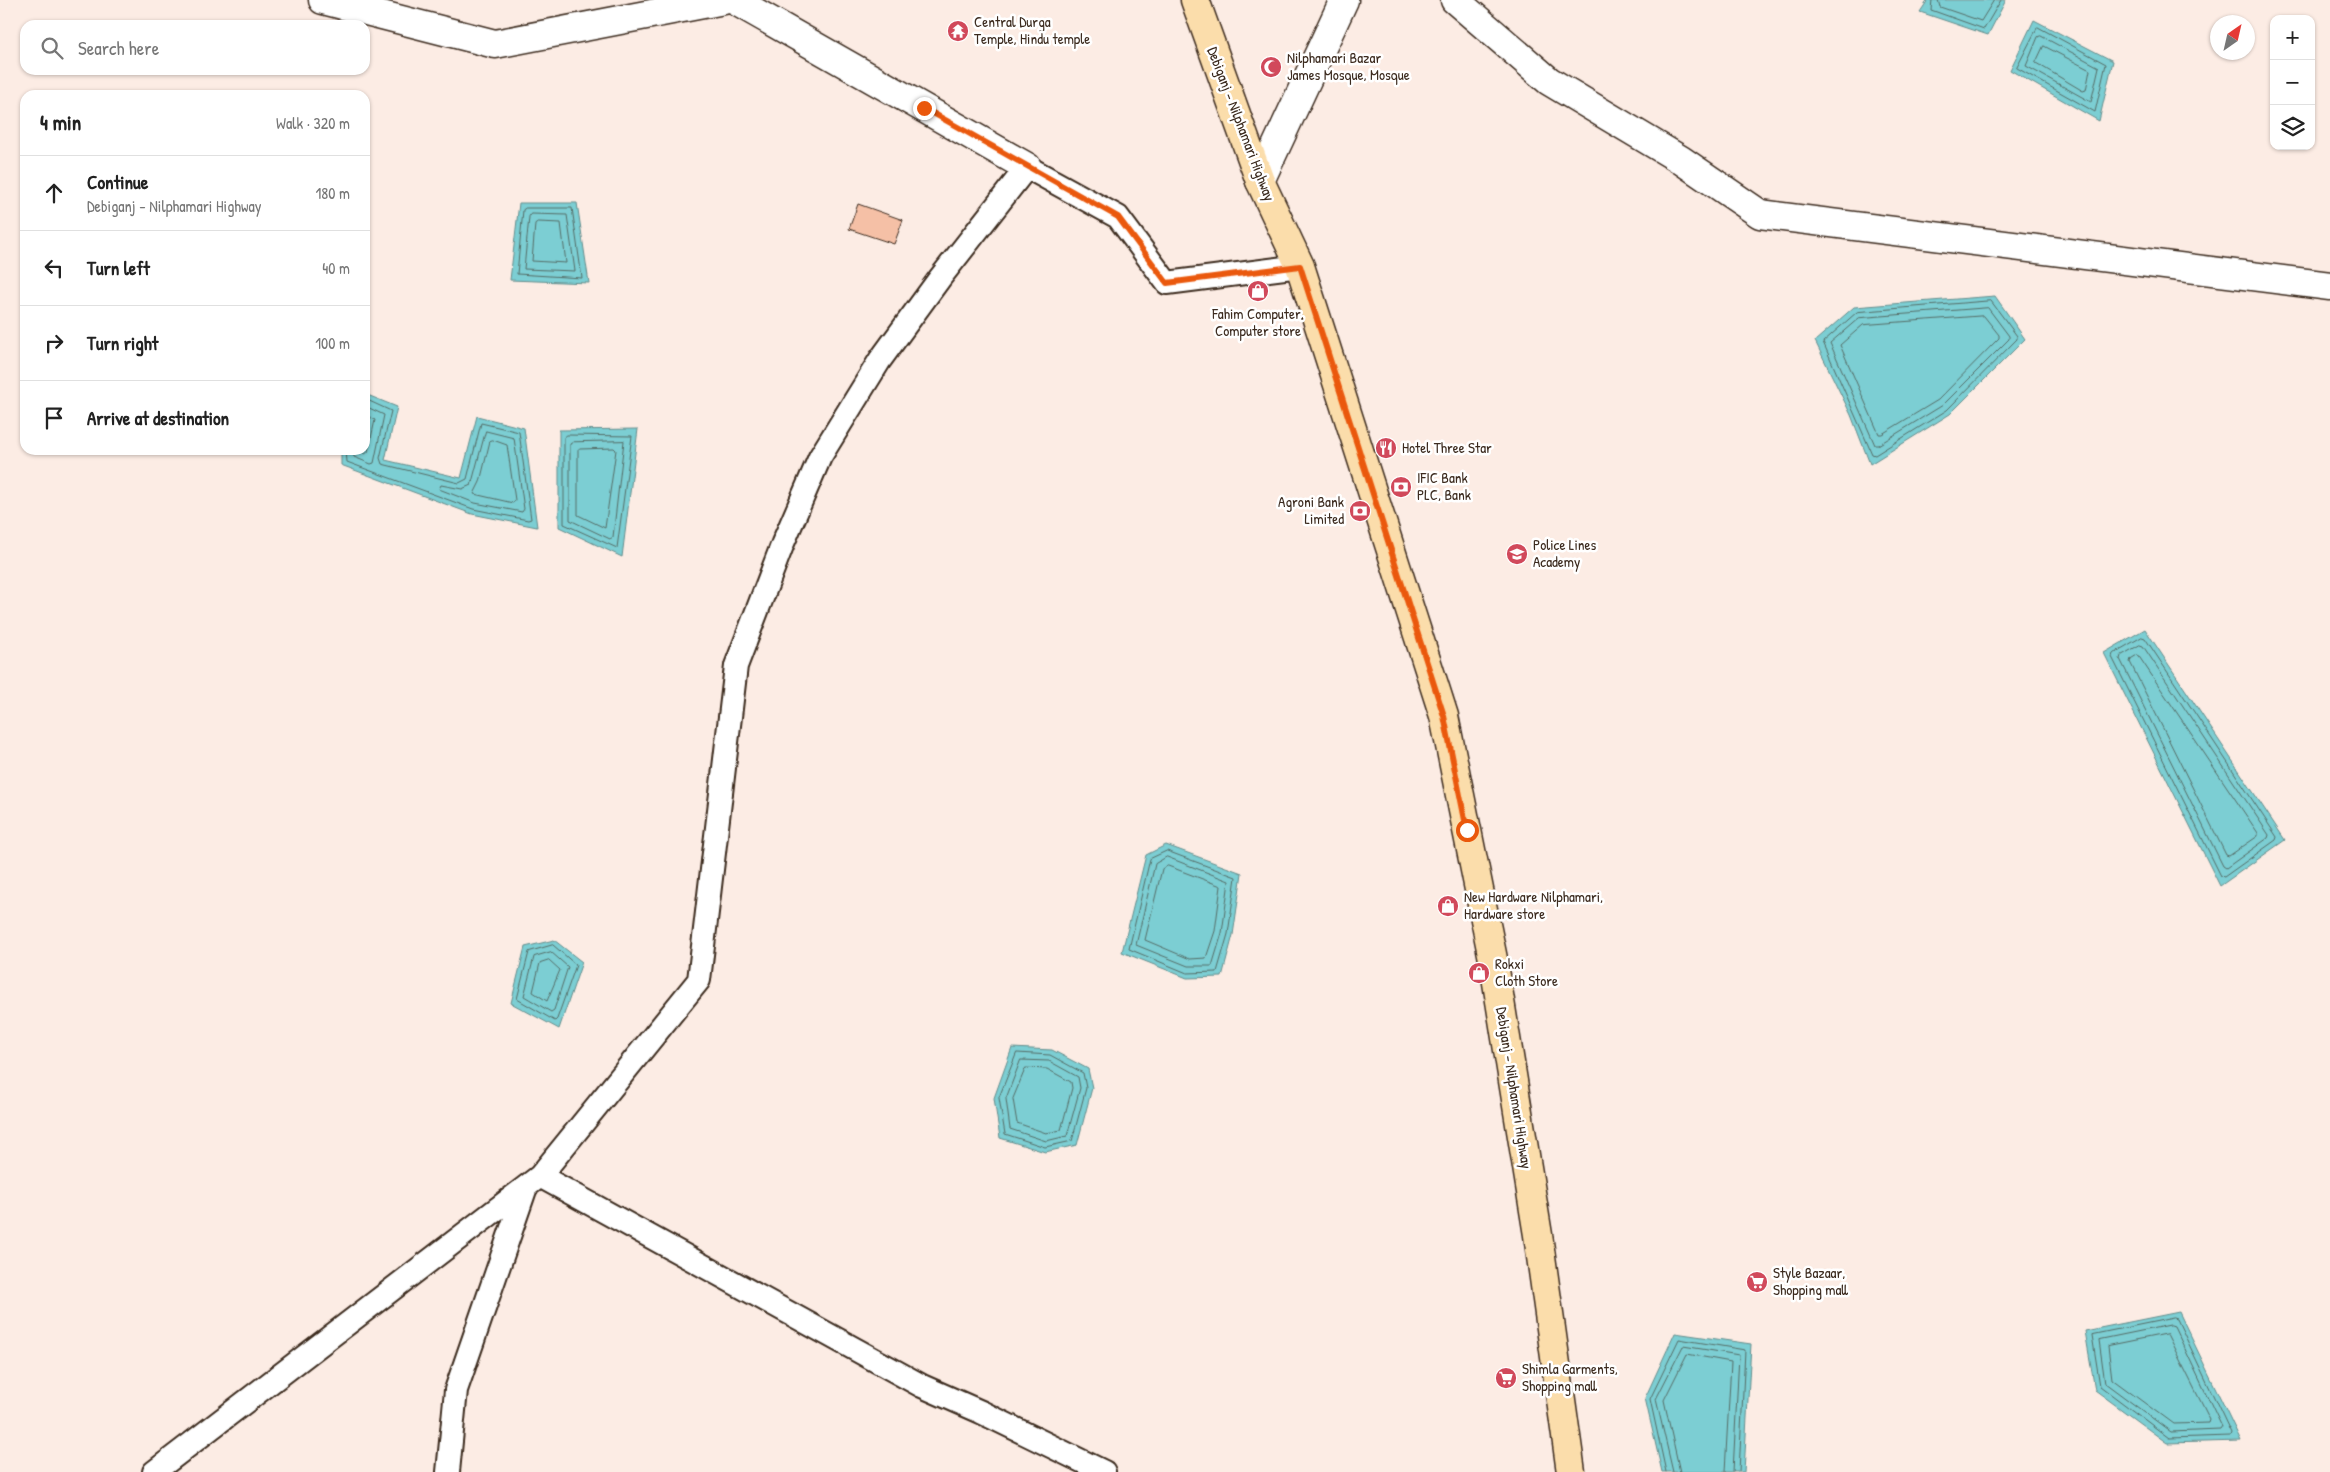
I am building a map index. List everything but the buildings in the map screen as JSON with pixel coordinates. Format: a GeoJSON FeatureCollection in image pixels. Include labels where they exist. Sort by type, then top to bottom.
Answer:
{"type":"FeatureCollection","features":[{"type":"Feature","properties":{"kind":"main road","name":"Debiganj - Nilphamari Highway"},"geometry":{"type":"LineString","coordinates":[[1195,0],[1260,181],[1300,266],[1444,716],[1496,974],[1538,1235],[1571,1472]]}},
{"type":"Feature","properties":{"kind":"street"},"geometry":{"type":"LineString","coordinates":[[323,0],[495,44],[724,0]]}},
{"type":"Feature","properties":{"kind":"street"},"geometry":{"type":"LineString","coordinates":[[734,0],[1118,217],[1167,283],[1300,266]]}},
{"type":"Feature","properties":{"kind":"street"},"geometry":{"type":"LineString","coordinates":[[1260,181],[1344,0]]}},
{"type":"Feature","properties":{"kind":"street"},"geometry":{"type":"LineString","coordinates":[[1455,0],[1548,81],[1681,160],[1760,214],[2330,286]]}},
{"type":"Feature","properties":{"kind":"street"},"geometry":{"type":"LineString","coordinates":[[154,1472],[533,1183],[699,980],[736,666],[820,457],[880,360],[940,278],[1027,167]]}},
{"type":"Feature","properties":{"kind":"street"},"geometry":{"type":"LineString","coordinates":[[448,1472],[456,1390],[533,1183]]}},
{"type":"Feature","properties":{"kind":"street"},"geometry":{"type":"LineString","coordinates":[[533,1183],[922,1386],[1104,1472]]}},
{"type":"Feature","properties":{"kind":"water"},"geometry":{"type":"Polygon","coordinates":[[[1928,0],[2006,0],[1988,35],[1920,12],[1928,0]]]}},
{"type":"Feature","properties":{"kind":"water"},"geometry":{"type":"Polygon","coordinates":[[[2034,20],[2113,61],[2099,121],[2010,70],[2034,20]]]}},
{"type":"Feature","properties":{"kind":"water"},"geometry":{"type":"Polygon","coordinates":[[[519,203],[577,203],[589,283],[510,280],[519,203]]]}},
{"type":"Feature","properties":{"kind":"water"},"geometry":{"type":"Polygon","coordinates":[[[1995,296],[2025,339],[1950,414],[1870,464],[1851,415],[1815,341],[1854,307],[1995,296]]]}},
{"type":"Feature","properties":{"kind":"water"},"geometry":{"type":"Polygon","coordinates":[[[370,396],[397,407],[385,460],[461,478],[477,416],[524,428],[537,527],[472,514],[341,465],[341,455],[370,455],[370,396]]]}},
{"type":"Feature","properties":{"kind":"water"},"geometry":{"type":"Polygon","coordinates":[[[638,429],[622,557],[559,527],[559,430],[638,429]]]}},
{"type":"Feature","properties":{"kind":"water"},"geometry":{"type":"Polygon","coordinates":[[[2145,629],[2285,840],[2220,886],[2104,653],[2145,629]]]}},
{"type":"Feature","properties":{"kind":"water"},"geometry":{"type":"Polygon","coordinates":[[[1166,845],[1242,873],[1233,935],[1222,977],[1187,978],[1122,952],[1146,855],[1166,845]]]}},
{"type":"Feature","properties":{"kind":"water"},"geometry":{"type":"Polygon","coordinates":[[[554,940],[582,962],[559,1029],[511,1003],[525,947],[554,940]]]}},
{"type":"Feature","properties":{"kind":"water"},"geometry":{"type":"Polygon","coordinates":[[[1012,1048],[1052,1050],[1088,1069],[1092,1088],[1077,1145],[1045,1152],[1000,1138],[994,1098],[1012,1048]]]}},
{"type":"Feature","properties":{"kind":"water"},"geometry":{"type":"Polygon","coordinates":[[[2179,1312],[2241,1441],[2167,1443],[2095,1390],[2085,1331],[2179,1312]]]}},
{"type":"Feature","properties":{"kind":"water"},"geometry":{"type":"Polygon","coordinates":[[[1675,1333],[1751,1344],[1744,1472],[1662,1472],[1645,1398],[1675,1333]]]}},
{"type":"Feature","properties":{"kind":"place","name":"Central Durga Temple, Hindu temple"},"geometry":{"type":"Point","coordinates":[958,31]}},
{"type":"Feature","properties":{"kind":"place","name":"Nilphamari Bazar James Mosque, Mosque"},"geometry":{"type":"Point","coordinates":[1271,67]}},
{"type":"Feature","properties":{"kind":"place","name":"Fahim Computer, Computer store"},"geometry":{"type":"Point","coordinates":[1258,291]}},
{"type":"Feature","properties":{"kind":"place","name":"Hotel Three Star"},"geometry":{"type":"Point","coordinates":[1386,448]}},
{"type":"Feature","properties":{"kind":"place","name":"IFIC Bank PLC, Bank"},"geometry":{"type":"Point","coordinates":[1401,487]}},
{"type":"Feature","properties":{"kind":"place","name":"Agroni Bank Limited"},"geometry":{"type":"Point","coordinates":[1360,511]}},
{"type":"Feature","properties":{"kind":"place","name":"Police Lines Academy"},"geometry":{"type":"Point","coordinates":[1517,554]}},
{"type":"Feature","properties":{"kind":"place","name":"New Hardware Nilphamari, Hardware store"},"geometry":{"type":"Point","coordinates":[1448,906]}},
{"type":"Feature","properties":{"kind":"place","name":"Rokxi Cloth Store"},"geometry":{"type":"Point","coordinates":[1479,973]}},
{"type":"Feature","properties":{"kind":"place","name":"Style Bazaar, Shopping mall"},"geometry":{"type":"Point","coordinates":[1757,1282]}},
{"type":"Feature","properties":{"kind":"place","name":"Shimla Garments, Shopping mall"},"geometry":{"type":"Point","coordinates":[1506,1378]}},
{"type":"Feature","properties":{"kind":"route"},"geometry":{"type":"LineString","coordinates":[[924,108],[1118,217],[1167,283],[1300,266],[1444,716],[1467,830]]}}]}
